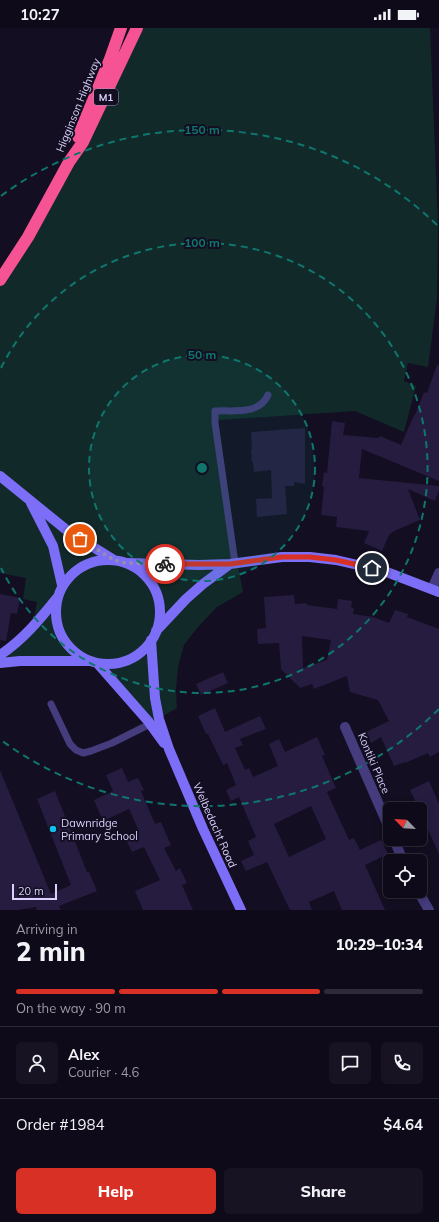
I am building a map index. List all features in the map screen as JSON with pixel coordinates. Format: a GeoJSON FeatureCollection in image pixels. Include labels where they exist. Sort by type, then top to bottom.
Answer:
{"type":"FeatureCollection","features":[{"type":"Feature","properties":{"kind":"highway","name":"Higginson Highway"},"geometry":{"type":"LineString","coordinates":[[69,162],[76,140],[110,59],[121,28]]}},
{"type":"Feature","properties":{"kind":"highway","name":"Higginson Highway"},"geometry":{"type":"LineString","coordinates":[[69,162],[83,142],[137,28]]}},
{"type":"Feature","properties":{"kind":"highway","name":"M1"},"geometry":{"type":"LineString","coordinates":[[0,280],[28,237],[69,162]]}},
{"type":"Feature","properties":{"kind":"street"},"geometry":{"type":"LineString","coordinates":[[0,476],[70,532],[114,560],[125,563],[199,565],[233,564],[282,557],[310,557],[336,560],[384,572],[435,591],[439,573]]}},
{"type":"Feature","properties":{"kind":"street"},"geometry":{"type":"LineString","coordinates":[[30,501],[52,546],[62,584]]}},
{"type":"Feature","properties":{"kind":"street"},"geometry":{"type":"LineString","coordinates":[[94,662],[72,651],[61,636],[56,617],[57,598],[62,584],[84,566],[98,561],[114,560]]}},
{"type":"Feature","properties":{"kind":"street"},"geometry":{"type":"LineString","coordinates":[[125,563],[143,573],[155,590],[160,610],[154,636]]}},
{"type":"Feature","properties":{"kind":"street"},"geometry":{"type":"LineString","coordinates":[[0,663],[20,661],[94,662],[114,664],[128,660],[141,652],[186,599],[203,584],[233,564]]}},
{"type":"Feature","properties":{"kind":"street"},"geometry":{"type":"LineString","coordinates":[[0,655],[32,629],[57,598]]}},
{"type":"Feature","properties":{"kind":"street","name":"Welbedacht Road"},"geometry":{"type":"LineString","coordinates":[[154,636],[155,698],[159,719],[168,749],[240,910]]}},
{"type":"Feature","properties":{"kind":"street","name":"Welbedacht Road"},"geometry":{"type":"LineString","coordinates":[[94,662],[150,724],[168,749]]}},
{"type":"Feature","properties":{"kind":"street","name":"Kontiki Place"},"geometry":{"type":"LineString","coordinates":[[345,727],[383,814]]}},
{"type":"Feature","properties":{"kind":"street"},"geometry":{"type":"LineString","coordinates":[[422,898],[429,910]]}},
{"type":"Feature","properties":{"kind":"lane"},"geometry":{"type":"LineString","coordinates":[[233,564],[215,423],[215,411],[251,410],[258,408],[266,400],[268,395]]}},
{"type":"Feature","properties":{"kind":"lane"},"geometry":{"type":"LineString","coordinates":[[51,704],[70,744],[82,753],[112,743],[150,724]]}},
{"type":"Feature","properties":{"kind":"green space"},"geometry":{"type":"Polygon","coordinates":[[[139,28],[430,28],[438,224],[437,298],[428,367],[408,363],[404,381],[416,386],[404,432],[355,411],[218,420],[237,561],[243,592],[217,607],[197,628],[184,645],[178,667],[176,690],[177,708],[149,724],[97,664],[89,661],[0,664],[0,655],[32,628],[37,602],[23,599],[26,578],[0,573],[0,283],[139,28]]]}},
{"type":"Feature","properties":{"kind":"building"},"geometry":{"type":"Polygon","coordinates":[[[437,365],[439,365],[439,481],[362,449],[359,478],[439,486],[435,501],[408,489],[420,520],[394,531],[389,535],[382,551],[364,543],[369,531],[336,527],[337,517],[321,515],[324,487],[322,486],[324,472],[327,473],[332,421],[345,423],[343,435],[379,438],[380,436],[401,445],[424,392],[427,393],[437,365]]]}},
{"type":"Feature","properties":{"kind":"building"},"geometry":{"type":"Polygon","coordinates":[[[305,428],[305,484],[294,482],[294,486],[285,486],[287,514],[257,517],[256,499],[272,498],[271,470],[254,472],[251,450],[251,432],[305,428]]]}},
{"type":"Feature","properties":{"kind":"building"},"geometry":{"type":"Polygon","coordinates":[[[0,594],[20,598],[17,614],[11,613],[6,641],[0,640],[0,594]]]}},
{"type":"Feature","properties":{"kind":"building"},"geometry":{"type":"Polygon","coordinates":[[[294,595],[295,604],[307,603],[307,605],[337,609],[338,599],[352,601],[351,607],[354,608],[353,614],[373,617],[389,623],[395,610],[408,614],[407,617],[439,629],[439,752],[430,757],[428,753],[394,766],[381,737],[371,743],[366,732],[389,721],[378,700],[350,692],[347,676],[314,689],[312,684],[300,688],[281,669],[279,643],[258,644],[257,629],[266,628],[264,597],[294,595]],[[302,636],[303,668],[327,660],[331,640],[302,636]]]}},
{"type":"Feature","properties":{"kind":"building"},"geometry":{"type":"Polygon","coordinates":[[[223,672],[228,683],[201,695],[196,684],[223,672]]]}},
{"type":"Feature","properties":{"kind":"building"},"geometry":{"type":"Polygon","coordinates":[[[215,708],[225,732],[260,716],[266,729],[240,739],[243,745],[235,748],[245,770],[249,768],[253,777],[278,766],[269,744],[279,739],[285,752],[317,737],[325,755],[322,756],[336,788],[327,792],[349,840],[354,838],[360,850],[381,840],[388,854],[383,854],[383,856],[365,865],[385,910],[342,910],[334,891],[309,902],[312,910],[290,910],[267,862],[246,871],[241,861],[254,855],[248,841],[256,837],[239,797],[231,801],[226,790],[236,785],[227,763],[223,765],[208,734],[206,734],[198,716],[215,708]],[[311,806],[274,824],[289,857],[326,839],[311,806]]]}},
{"type":"Feature","properties":{"kind":"building"},"geometry":{"type":"Polygon","coordinates":[[[122,768],[128,782],[138,778],[144,790],[141,791],[155,824],[161,822],[171,845],[164,848],[176,871],[180,868],[187,883],[182,885],[193,910],[143,910],[135,891],[160,880],[144,847],[132,852],[125,838],[139,831],[129,809],[103,821],[94,800],[113,791],[106,775],[122,768]]]}},
{"type":"Feature","properties":{"kind":"building"},"geometry":{"type":"Polygon","coordinates":[[[0,770],[51,894],[71,885],[37,799],[55,791],[87,872],[89,872],[97,891],[59,906],[61,910],[37,910],[36,907],[18,910],[0,910],[0,770]]]}},
{"type":"Feature","properties":{"kind":"building"},"geometry":{"type":"Polygon","coordinates":[[[429,781],[439,804],[439,854],[427,827],[427,802],[416,802],[410,790],[429,781]]]}},
{"type":"Feature","properties":{"kind":"way so far"},"geometry":{"type":"LineString","coordinates":[[80,539],[114,560],[125,563],[165,564]]}},
{"type":"Feature","properties":{"kind":"place","name":"Dawnridge Primary School"},"geometry":{"type":"Point","coordinates":[53,829]}},
{"type":"Feature","properties":{"kind":"route"},"geometry":{"type":"LineString","coordinates":[[165,564],[230,564],[282,557],[310,557],[336,560],[372,568]]}}]}
